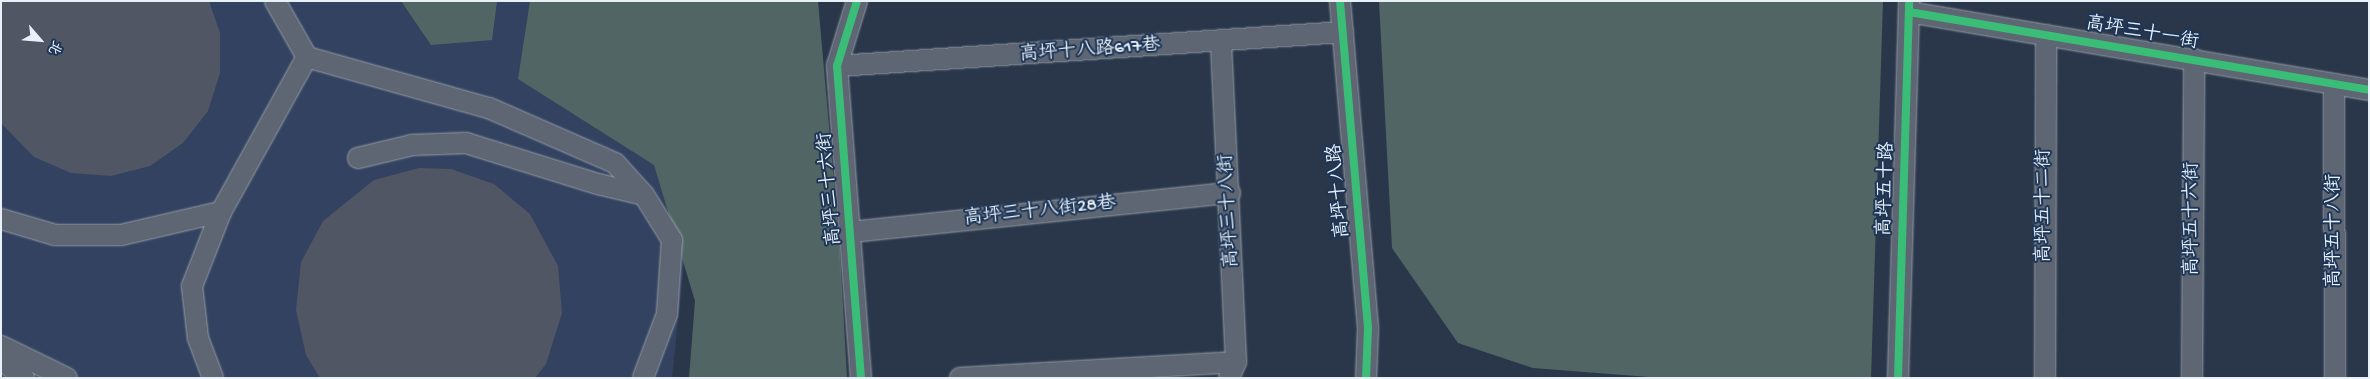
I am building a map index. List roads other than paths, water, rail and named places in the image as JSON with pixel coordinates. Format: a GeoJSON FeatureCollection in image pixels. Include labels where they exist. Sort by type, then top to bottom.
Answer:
{"type":"FeatureCollection","features":[{"type":"Feature","properties":{"kind":"street"},"geometry":{"type":"LineString","coordinates":[[275,1],[307,57],[488,108],[615,163],[644,195],[672,240],[667,314],[642,378]]}},
{"type":"Feature","properties":{"kind":"street","name":"高坪三十六街"},"geometry":{"type":"LineString","coordinates":[[857,1],[837,66],[861,378]]}},
{"type":"Feature","properties":{"kind":"street","name":"高坪十八路"},"geometry":{"type":"LineString","coordinates":[[1340,1],[1368,328],[1366,378]]}},
{"type":"Feature","properties":{"kind":"street","name":"高坪三十一街"},"geometry":{"type":"LineString","coordinates":[[1909,7],[2046,34],[2369,90]]}},
{"type":"Feature","properties":{"kind":"street","name":"高坪五十路"},"geometry":{"type":"LineString","coordinates":[[1898,378],[1909,7]]}},
{"type":"Feature","properties":{"kind":"street","name":"高坪十八路617巷"},"geometry":{"type":"LineString","coordinates":[[837,66],[1221,42],[1343,32]]}},
{"type":"Feature","properties":{"kind":"street","name":"高坪五十二街"},"geometry":{"type":"LineString","coordinates":[[2045,378],[2046,34]]}},
{"type":"Feature","properties":{"kind":"street","name":"高坪三十八街"},"geometry":{"type":"LineString","coordinates":[[1221,42],[1230,193],[1233,370]]}},
{"type":"Feature","properties":{"kind":"street"},"geometry":{"type":"LineString","coordinates":[[213,378],[198,338],[192,286],[221,212],[307,57]]}},
{"type":"Feature","properties":{"kind":"street","name":"高坪五十六街"},"geometry":{"type":"LineString","coordinates":[[2192,378],[2194,59]]}},
{"type":"Feature","properties":{"kind":"street","name":"高坪五十八街"},"geometry":{"type":"LineString","coordinates":[[2334,84],[2335,378]]}},
{"type":"Feature","properties":{"kind":"street"},"geometry":{"type":"LineString","coordinates":[[358,158],[412,145],[466,143],[598,184],[644,195]]}},
{"type":"Feature","properties":{"kind":"street","name":"高坪三十八街28巷"},"geometry":{"type":"LineString","coordinates":[[851,232],[1230,193]]}},
{"type":"Feature","properties":{"kind":"street"},"geometry":{"type":"LineString","coordinates":[[1,219],[55,235],[121,235],[221,212]]}},
{"type":"Feature","properties":{"kind":"street"},"geometry":{"type":"LineString","coordinates":[[1,346],[66,378]]}},
{"type":"Feature","properties":{"kind":"street"},"geometry":{"type":"LineString","coordinates":[[1,359],[24,378]]}},
{"type":"Feature","properties":{"kind":"street"},"geometry":{"type":"LineString","coordinates":[[960,378],[1233,370]]}}]}
